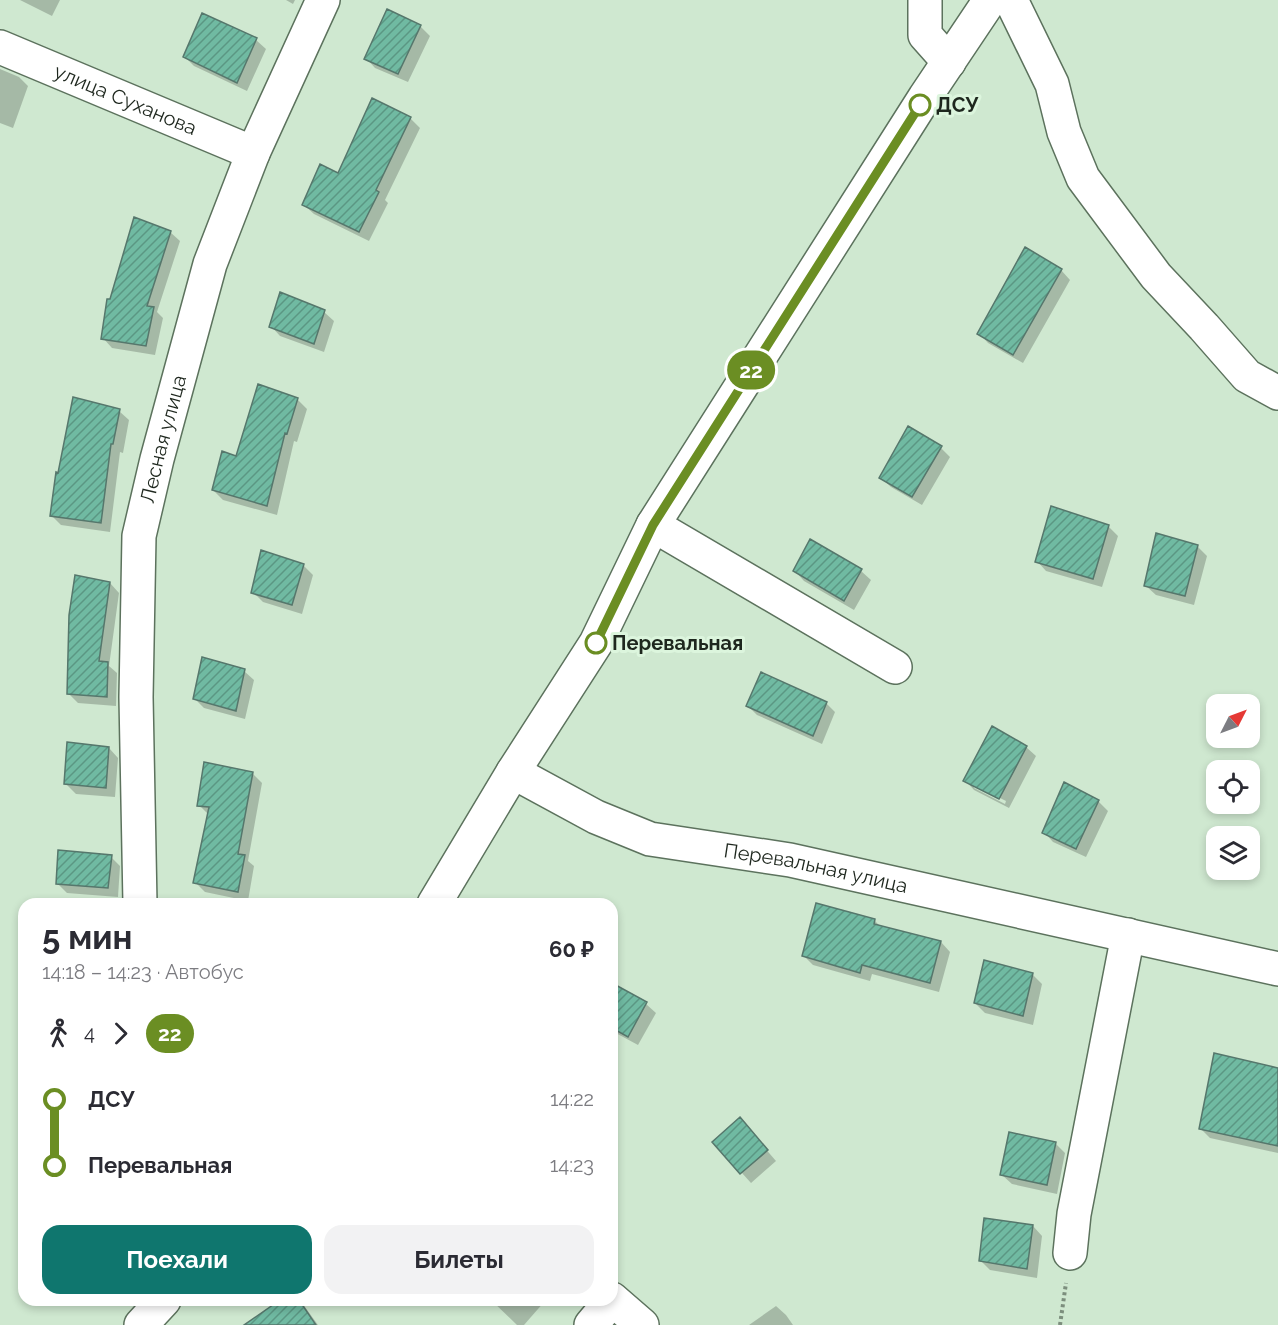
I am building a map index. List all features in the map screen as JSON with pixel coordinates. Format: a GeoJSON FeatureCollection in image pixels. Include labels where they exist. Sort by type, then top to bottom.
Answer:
{"type":"FeatureCollection","features":[{"type":"Feature","properties":{"kind":"main road","name":"Лесная улица"},"geometry":{"type":"LineString","coordinates":[[141,898],[136,697],[139,536],[157,459],[210,264],[253,153],[323,0]]}},
{"type":"Feature","properties":{"kind":"main road"},"geometry":{"type":"LineString","coordinates":[[925,0],[925,35],[949,62]]}},
{"type":"Feature","properties":{"kind":"main road"},"geometry":{"type":"LineString","coordinates":[[438,898],[513,772],[596,643],[653,525],[925,97],[990,0]]}},
{"type":"Feature","properties":{"kind":"main road"},"geometry":{"type":"LineString","coordinates":[[1011,0],[1052,84],[1064,132],[1083,178],[1156,276],[1246,376],[1278,393]]}},
{"type":"Feature","properties":{"kind":"main road","name":"улица Суханова"},"geometry":{"type":"LineString","coordinates":[[0,47],[253,153]]}},
{"type":"Feature","properties":{"kind":"main road"},"geometry":{"type":"LineString","coordinates":[[653,525],[895,667]]}},
{"type":"Feature","properties":{"kind":"main road","name":"Перевальная улица"},"geometry":{"type":"LineString","coordinates":[[513,772],[596,817],[650,839],[790,860],[1278,969]]}},
{"type":"Feature","properties":{"kind":"main road"},"geometry":{"type":"LineString","coordinates":[[1070,1253],[1074,1214],[1128,935]]}},
{"type":"Feature","properties":{"kind":"main road"},"geometry":{"type":"LineString","coordinates":[[618,1305],[642,1325]]}},
{"type":"Feature","properties":{"kind":"main road"},"geometry":{"type":"LineString","coordinates":[[141,1325],[158,1306]]}},
{"type":"Feature","properties":{"kind":"main road"},"geometry":{"type":"LineString","coordinates":[[591,1325],[607,1306]]}},
{"type":"Feature","properties":{"kind":"path"},"geometry":{"type":"LineString","coordinates":[[1060,1325],[1070,1253]]}},
{"type":"Feature","properties":{"kind":"building"},"geometry":{"type":"Polygon","coordinates":[[[387,9],[421,25],[398,74],[364,59],[387,9]]]}},
{"type":"Feature","properties":{"kind":"building"},"geometry":{"type":"Polygon","coordinates":[[[202,13],[257,38],[237,83],[183,57],[202,13]]]}},
{"type":"Feature","properties":{"kind":"building"},"geometry":{"type":"Polygon","coordinates":[[[372,98],[411,117],[376,190],[379,192],[359,232],[302,205],[320,164],[338,173],[372,98]]]}},
{"type":"Feature","properties":{"kind":"building"},"geometry":{"type":"Polygon","coordinates":[[[134,217],[171,231],[147,306],[154,307],[146,346],[101,339],[107,299],[110,299],[134,217]]]}},
{"type":"Feature","properties":{"kind":"building"},"geometry":{"type":"Polygon","coordinates":[[[1025,247],[1062,269],[1013,355],[977,334],[1025,247]]]}},
{"type":"Feature","properties":{"kind":"building"},"geometry":{"type":"Polygon","coordinates":[[[280,292],[325,310],[314,344],[269,327],[280,292]]]}},
{"type":"Feature","properties":{"kind":"building"},"geometry":{"type":"Polygon","coordinates":[[[258,384],[298,398],[287,434],[285,433],[267,506],[212,490],[222,451],[236,456],[258,384]]]}},
{"type":"Feature","properties":{"kind":"building"},"geometry":{"type":"Polygon","coordinates":[[[73,397],[120,409],[113,444],[111,444],[101,523],[50,516],[56,472],[58,473],[73,397]]]}},
{"type":"Feature","properties":{"kind":"building"},"geometry":{"type":"Polygon","coordinates":[[[908,426],[942,446],[912,497],[879,478],[908,426]]]}},
{"type":"Feature","properties":{"kind":"building"},"geometry":{"type":"Polygon","coordinates":[[[1051,506],[1109,525],[1093,579],[1035,562],[1051,506]]]}},
{"type":"Feature","properties":{"kind":"building"},"geometry":{"type":"Polygon","coordinates":[[[1156,533],[1198,545],[1185,596],[1144,586],[1156,533]]]}},
{"type":"Feature","properties":{"kind":"building"},"geometry":{"type":"Polygon","coordinates":[[[810,539],[862,569],[844,601],[793,571],[810,539]]]}},
{"type":"Feature","properties":{"kind":"building"},"geometry":{"type":"Polygon","coordinates":[[[261,550],[304,564],[292,605],[251,593],[261,550]]]}},
{"type":"Feature","properties":{"kind":"building"},"geometry":{"type":"Polygon","coordinates":[[[75,575],[110,582],[99,661],[108,662],[107,697],[67,694],[69,615],[75,575]]]}},
{"type":"Feature","properties":{"kind":"building"},"geometry":{"type":"Polygon","coordinates":[[[202,657],[245,669],[236,711],[193,699],[202,657]]]}},
{"type":"Feature","properties":{"kind":"building"},"geometry":{"type":"Polygon","coordinates":[[[761,672],[827,702],[813,736],[746,706],[761,672]]]}},
{"type":"Feature","properties":{"kind":"building"},"geometry":{"type":"Polygon","coordinates":[[[992,726],[1027,746],[999,799],[963,781],[992,726]]]}},
{"type":"Feature","properties":{"kind":"building"},"geometry":{"type":"Polygon","coordinates":[[[67,742],[109,747],[106,788],[64,784],[67,742]]]}},
{"type":"Feature","properties":{"kind":"building"},"geometry":{"type":"Polygon","coordinates":[[[204,762],[253,772],[238,854],[245,855],[238,892],[193,883],[209,807],[197,806],[204,762]]]}},
{"type":"Feature","properties":{"kind":"building"},"geometry":{"type":"Polygon","coordinates":[[[1064,782],[1099,800],[1076,849],[1042,833],[1064,782]]]}},
{"type":"Feature","properties":{"kind":"building"},"geometry":{"type":"Polygon","coordinates":[[[58,850],[112,855],[108,888],[56,884],[58,850]]]}},
{"type":"Feature","properties":{"kind":"building"},"geometry":{"type":"Polygon","coordinates":[[[816,903],[875,919],[874,924],[941,941],[930,983],[862,965],[860,973],[802,956],[816,903]]]}},
{"type":"Feature","properties":{"kind":"building"},"geometry":{"type":"Polygon","coordinates":[[[984,960],[1033,973],[1023,1016],[974,1003],[984,960]]]}},
{"type":"Feature","properties":{"kind":"building"},"geometry":{"type":"Polygon","coordinates":[[[618,986],[647,1002],[628,1037],[618,1031],[618,986]]]}},
{"type":"Feature","properties":{"kind":"building"},"geometry":{"type":"Polygon","coordinates":[[[1214,1053],[1278,1068],[1278,1146],[1199,1129],[1214,1053]]]}},
{"type":"Feature","properties":{"kind":"building"},"geometry":{"type":"Polygon","coordinates":[[[740,1117],[768,1150],[740,1174],[712,1142],[740,1117]]]}},
{"type":"Feature","properties":{"kind":"building"},"geometry":{"type":"Polygon","coordinates":[[[1009,1132],[1056,1142],[1047,1185],[1000,1175],[1009,1132]]]}},
{"type":"Feature","properties":{"kind":"building"},"geometry":{"type":"Polygon","coordinates":[[[984,1218],[1033,1225],[1027,1269],[979,1261],[984,1218]]]}},
{"type":"Feature","properties":{"kind":"building"},"geometry":{"type":"Polygon","coordinates":[[[271,1306],[303,1306],[316,1325],[244,1325],[271,1306]]]}},
{"type":"Feature","properties":{"kind":"bus line","name":"22"},"geometry":{"type":"LineString","coordinates":[[596,643],[653,525],[920,105]]}},
{"type":"Feature","properties":{"kind":"place","name":"ДСУ"},"geometry":{"type":"Point","coordinates":[920,105]}},
{"type":"Feature","properties":{"kind":"place","name":"Перевальная"},"geometry":{"type":"Point","coordinates":[596,643]}}]}
